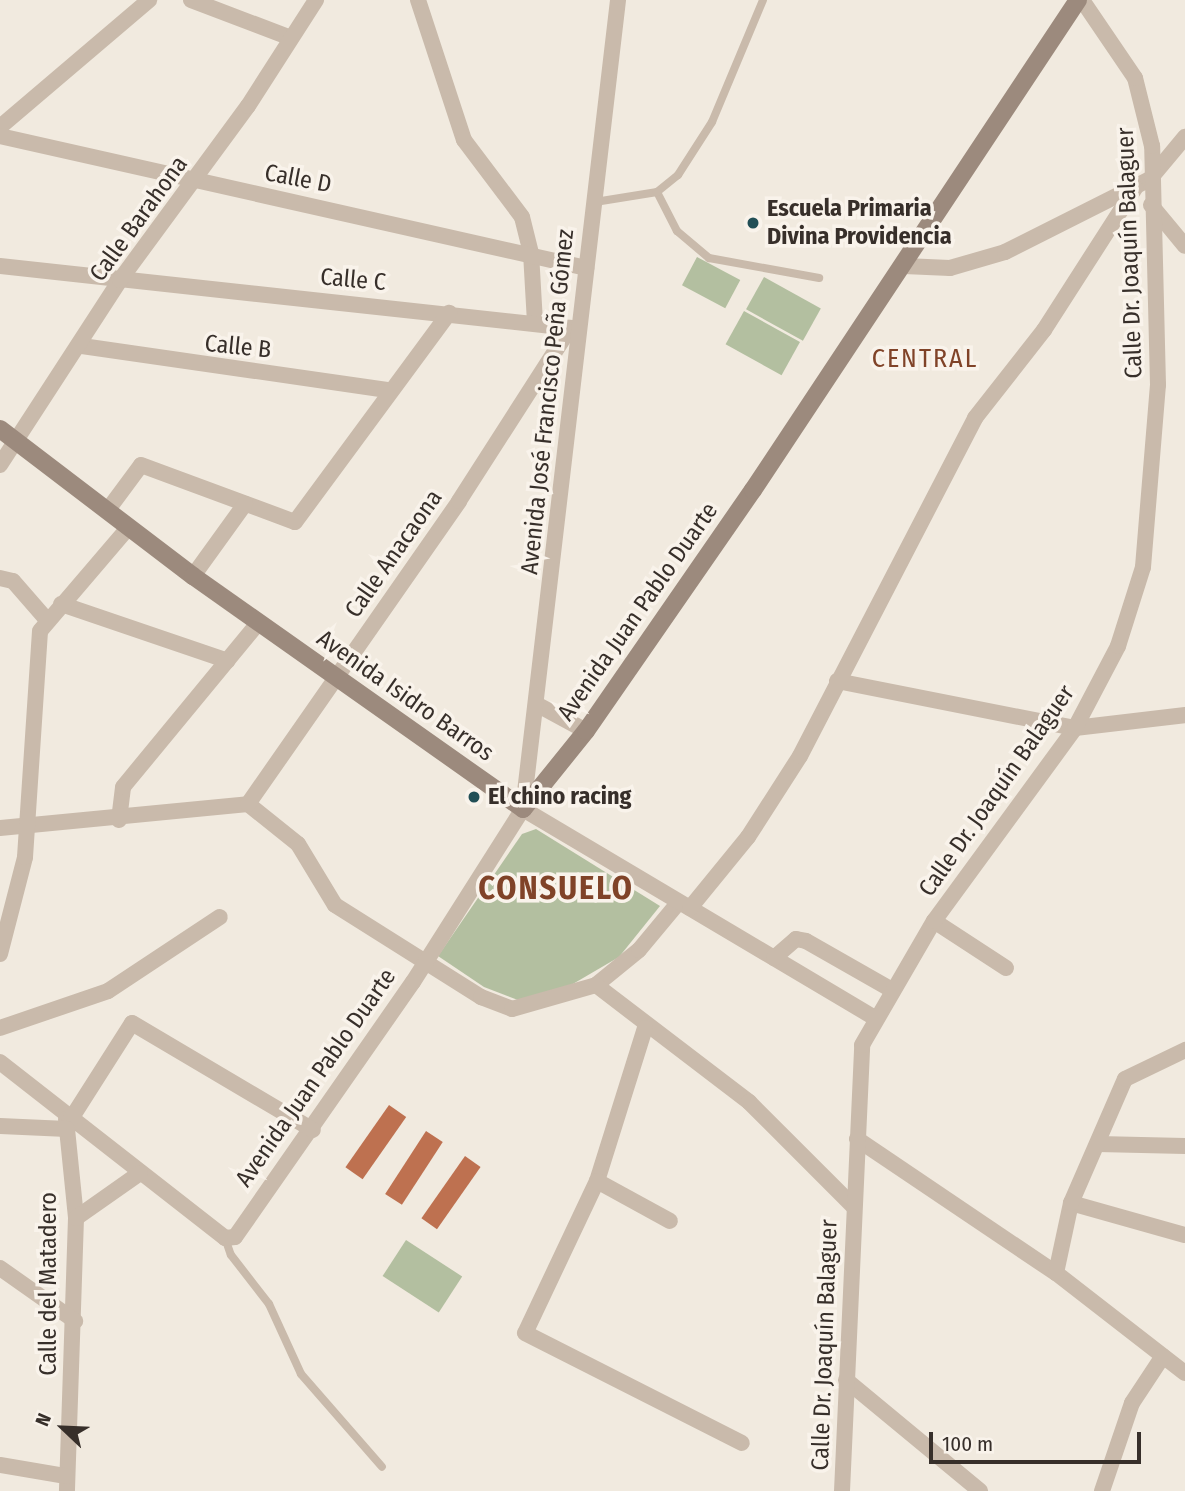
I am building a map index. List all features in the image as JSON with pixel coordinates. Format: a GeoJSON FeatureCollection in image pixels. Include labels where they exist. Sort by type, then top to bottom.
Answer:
{"type":"FeatureCollection","features":[{"type":"Feature","properties":{"kind":"street"},"geometry":{"type":"LineString","coordinates":[[0,127],[149,0]]}},
{"type":"Feature","properties":{"kind":"street"},"geometry":{"type":"LineString","coordinates":[[191,0],[291,37]]}},
{"type":"Feature","properties":{"kind":"street","name":"Calle Barahona"},"geometry":{"type":"LineString","coordinates":[[0,466],[82,346],[120,280],[196,181],[316,0]]}},
{"type":"Feature","properties":{"kind":"street"},"geometry":{"type":"LineString","coordinates":[[418,0],[461,132],[522,217],[531,253],[535,323]]}},
{"type":"Feature","properties":{"kind":"street","name":"Avenida José Francisco Peña Gómez"},"geometry":{"type":"LineString","coordinates":[[523,808],[538,705],[576,328],[586,268],[618,0]]}},
{"type":"Feature","properties":{"kind":"street","name":"Calle Dr. Joaquín Balaguer"},"geometry":{"type":"LineString","coordinates":[[842,1491],[852,1205],[862,1045],[873,1017],[934,920],[1074,728],[1118,646],[1143,567],[1158,385],[1149,118],[1135,78],[1080,0]]}},
{"type":"Feature","properties":{"kind":"street","name":"Avenida Juan Pablo Duarte"},"geometry":{"type":"LineString","coordinates":[[225,1238],[235,1237],[313,1129],[428,960],[523,808],[586,732],[904,266],[1080,0]]}},
{"type":"Feature","properties":{"kind":"street","name":"Calle D"},"geometry":{"type":"LineString","coordinates":[[0,136],[531,253],[586,268]]}},
{"type":"Feature","properties":{"kind":"street"},"geometry":{"type":"LineString","coordinates":[[904,266],[950,268],[1005,252],[1135,188],[1150,178],[1185,137]]}},
{"type":"Feature","properties":{"kind":"street"},"geometry":{"type":"LineString","coordinates":[[0,828],[119,820],[248,804],[298,844],[332,902],[428,960],[474,993],[512,1009],[596,985],[639,950],[684,905],[756,825],[837,681],[975,418],[1044,330],[1135,188]]}},
{"type":"Feature","properties":{"kind":"street"},"geometry":{"type":"LineString","coordinates":[[1151,205],[1185,246]]}},
{"type":"Feature","properties":{"kind":"street","name":"Calle C"},"geometry":{"type":"LineString","coordinates":[[0,266],[576,328]]}},
{"type":"Feature","properties":{"kind":"street"},"geometry":{"type":"LineString","coordinates":[[107,511],[141,465],[245,504],[298,520],[389,390],[449,313]]}},
{"type":"Feature","properties":{"kind":"street","name":"Calle Anacaona"},"geometry":{"type":"LineString","coordinates":[[248,804],[576,328]]}},
{"type":"Feature","properties":{"kind":"street","name":"Calle B"},"geometry":{"type":"LineString","coordinates":[[82,346],[389,390]]}},
{"type":"Feature","properties":{"kind":"street","name":"Avenida Isidro Barros"},"geometry":{"type":"LineString","coordinates":[[0,429],[193,576],[523,808],[873,1017]]}},
{"type":"Feature","properties":{"kind":"street"},"geometry":{"type":"LineString","coordinates":[[193,576],[245,504]]}},
{"type":"Feature","properties":{"kind":"street"},"geometry":{"type":"LineString","coordinates":[[0,954],[22,880],[28,828],[36,646],[47,620],[128,528]]}},
{"type":"Feature","properties":{"kind":"street"},"geometry":{"type":"LineString","coordinates":[[0,578],[13,581],[47,620]]}},
{"type":"Feature","properties":{"kind":"street"},"geometry":{"type":"LineString","coordinates":[[61,604],[228,660]]}},
{"type":"Feature","properties":{"kind":"street"},"geometry":{"type":"LineString","coordinates":[[119,820],[123,787],[258,623]]}},
{"type":"Feature","properties":{"kind":"street"},"geometry":{"type":"LineString","coordinates":[[837,681],[1074,728],[1185,715]]}},
{"type":"Feature","properties":{"kind":"street"},"geometry":{"type":"LineString","coordinates":[[538,705],[586,732]]}},
{"type":"Feature","properties":{"kind":"street"},"geometry":{"type":"LineString","coordinates":[[0,1028],[108,991],[220,917]]}},
{"type":"Feature","properties":{"kind":"street"},"geometry":{"type":"LineString","coordinates":[[934,920],[1006,968]]}},
{"type":"Feature","properties":{"kind":"street"},"geometry":{"type":"LineString","coordinates":[[774,958],[796,939],[806,941],[890,989]]}},
{"type":"Feature","properties":{"kind":"street"},"geometry":{"type":"LineString","coordinates":[[596,985],[645,1028],[749,1102],[852,1205]]}},
{"type":"Feature","properties":{"kind":"street"},"geometry":{"type":"LineString","coordinates":[[67,1123],[132,1023],[313,1129]]}},
{"type":"Feature","properties":{"kind":"street"},"geometry":{"type":"LineString","coordinates":[[645,1028],[597,1181],[525,1333],[742,1443]]}},
{"type":"Feature","properties":{"kind":"street"},"geometry":{"type":"LineString","coordinates":[[1056,1273],[1071,1203],[1125,1079],[1185,1050]]}},
{"type":"Feature","properties":{"kind":"street"},"geometry":{"type":"LineString","coordinates":[[0,1062],[67,1123],[225,1238]]}},
{"type":"Feature","properties":{"kind":"street"},"geometry":{"type":"LineString","coordinates":[[0,1126],[67,1123]]}},
{"type":"Feature","properties":{"kind":"street","name":"Calle del Matadero"},"geometry":{"type":"LineString","coordinates":[[66,1483],[75,1321],[76,1218],[67,1123]]}},
{"type":"Feature","properties":{"kind":"street"},"geometry":{"type":"LineString","coordinates":[[857,1139],[1056,1273],[1185,1373]]}},
{"type":"Feature","properties":{"kind":"street"},"geometry":{"type":"LineString","coordinates":[[1098,1144],[1185,1146]]}},
{"type":"Feature","properties":{"kind":"street"},"geometry":{"type":"LineString","coordinates":[[76,1218],[139,1173]]}},
{"type":"Feature","properties":{"kind":"street"},"geometry":{"type":"LineString","coordinates":[[597,1181],[670,1221]]}},
{"type":"Feature","properties":{"kind":"street"},"geometry":{"type":"LineString","coordinates":[[1071,1203],[1185,1235]]}},
{"type":"Feature","properties":{"kind":"street"},"geometry":{"type":"LineString","coordinates":[[0,1268],[75,1321]]}},
{"type":"Feature","properties":{"kind":"street"},"geometry":{"type":"LineString","coordinates":[[1102,1491],[1132,1403],[1163,1356]]}},
{"type":"Feature","properties":{"kind":"street"},"geometry":{"type":"LineString","coordinates":[[846,1380],[980,1491]]}},
{"type":"Feature","properties":{"kind":"street"},"geometry":{"type":"LineString","coordinates":[[0,1465],[66,1483]]}},
{"type":"Feature","properties":{"kind":"lane"},"geometry":{"type":"LineString","coordinates":[[592,203],[657,192],[694,156],[763,0]]}},
{"type":"Feature","properties":{"kind":"lane"},"geometry":{"type":"LineString","coordinates":[[657,192],[677,231],[709,258],[819,278]]}},
{"type":"Feature","properties":{"kind":"lane"},"geometry":{"type":"LineString","coordinates":[[225,1238],[230,1255],[269,1304],[301,1374],[382,1467]]}},
{"type":"Feature","properties":{"kind":"green space"},"geometry":{"type":"Polygon","coordinates":[[[697,257],[740,280],[725,308],[682,285],[697,257]]]}},
{"type":"Feature","properties":{"kind":"green space"},"geometry":{"type":"Polygon","coordinates":[[[764,277],[821,309],[803,341],[746,309],[764,277]]]}},
{"type":"Feature","properties":{"kind":"green space"},"geometry":{"type":"Polygon","coordinates":[[[744,311],[800,342],[782,375],[726,344],[744,311]]]}},
{"type":"Feature","properties":{"kind":"green space"},"geometry":{"type":"Polygon","coordinates":[[[536,829],[660,906],[619,957],[554,995],[523,1002],[484,987],[438,956],[522,834],[536,829]]]}},
{"type":"Feature","properties":{"kind":"green space"},"geometry":{"type":"Polygon","coordinates":[[[406,1240],[462,1276],[439,1313],[383,1276],[406,1240]]]}},
{"type":"Feature","properties":{"kind":"building"},"geometry":{"type":"Polygon","coordinates":[[[389,1105],[406,1117],[363,1179],[345,1167],[389,1105]]]}},
{"type":"Feature","properties":{"kind":"building"},"geometry":{"type":"Polygon","coordinates":[[[426,1131],[443,1142],[402,1205],[385,1194],[426,1131]]]}},
{"type":"Feature","properties":{"kind":"building"},"geometry":{"type":"Polygon","coordinates":[[[465,1156],[481,1167],[437,1229],[421,1218],[465,1156]]]}},
{"type":"Feature","properties":{"kind":"place","name":"Escuela Primaria Divina Providencia"},"geometry":{"type":"Point","coordinates":[753,223]}},
{"type":"Feature","properties":{"kind":"place","name":"El chino racing"},"geometry":{"type":"Point","coordinates":[474,797]}},
{"type":"Feature","properties":{"kind":"district","name":"CENTRAL"},"geometry":{"type":"Point","coordinates":[925,359]}},
{"type":"Feature","properties":{"kind":"district","name":"CONSUELO"},"geometry":{"type":"Point","coordinates":[556,888]}}]}
